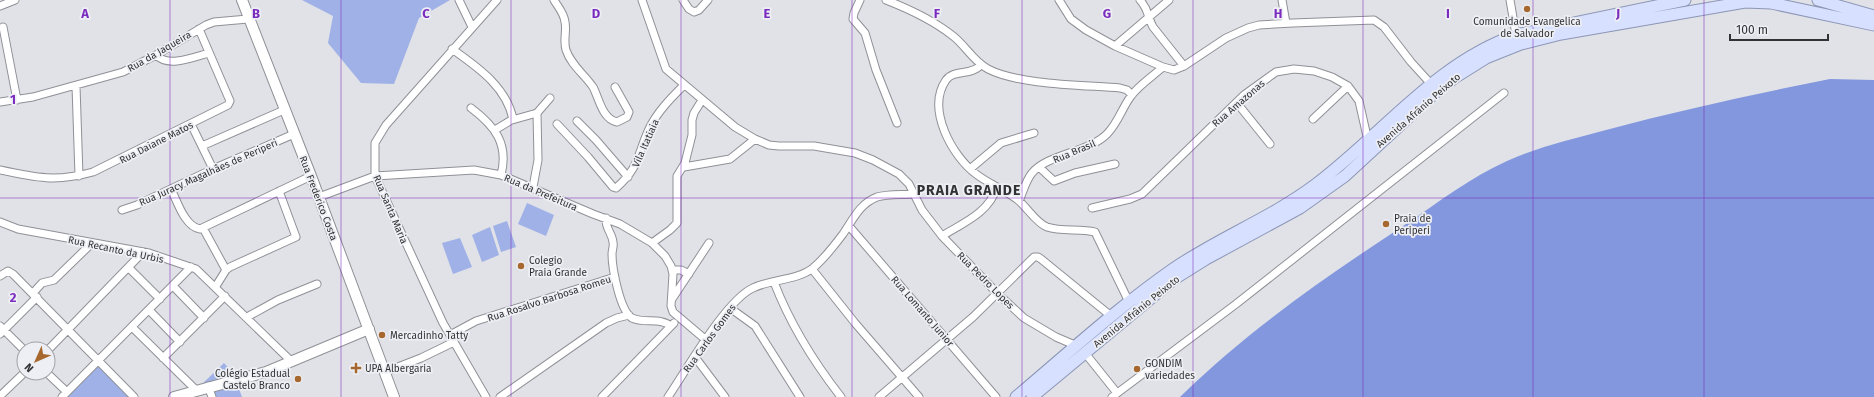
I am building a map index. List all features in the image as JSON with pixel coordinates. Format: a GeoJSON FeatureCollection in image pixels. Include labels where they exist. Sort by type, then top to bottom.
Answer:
{"type":"FeatureCollection","features":[{"type":"Feature","properties":{"kind":"main road","name":"Rua Frederico Costa"},"geometry":{"type":"LineString","coordinates":[[242,0],[248,19],[311,176],[394,397]]}},
{"type":"Feature","properties":{"kind":"main road","name":"Avenida Afrânio Peixoto"},"geometry":{"type":"LineString","coordinates":[[1032,397],[1081,350],[1111,316],[1129,302],[1200,252],[1296,200],[1328,176],[1431,84],[1472,55],[1495,43],[1516,35],[1685,0]]}},
{"type":"Feature","properties":{"kind":"main road","name":"Avenida Afrânio Peixoto"},"geometry":{"type":"LineString","coordinates":[[1819,2],[1874,25]]}},
{"type":"Feature","properties":{"kind":"main road","name":"Avenida Afrânio Peixoto"},"geometry":{"type":"LineString","coordinates":[[1016,397],[1081,350],[1174,279],[1206,259],[1300,208],[1317,197],[1345,176],[1436,92],[1459,74],[1486,58],[1520,44],[1561,34],[1730,3],[1819,2],[1874,16]]}},
{"type":"Feature","properties":{"kind":"main road"},"geometry":{"type":"LineString","coordinates":[[174,397],[208,386],[266,372],[369,329]]}},
{"type":"Feature","properties":{"kind":"street"},"geometry":{"type":"LineString","coordinates":[[0,6],[15,0]]}},
{"type":"Feature","properties":{"kind":"street"},"geometry":{"type":"LineString","coordinates":[[459,0],[472,27]]}},
{"type":"Feature","properties":{"kind":"street","name":"Rua Santa Maria"},"geometry":{"type":"LineString","coordinates":[[486,397],[452,338],[421,278],[375,176],[374,153],[375,143],[379,134],[452,49],[497,0]]}},
{"type":"Feature","properties":{"kind":"street"},"geometry":{"type":"LineString","coordinates":[[554,0],[566,23],[564,44],[568,56],[593,87],[601,106],[608,116],[616,122],[627,117],[628,112],[615,87]]}},
{"type":"Feature","properties":{"kind":"street","name":"Rua Pedro Lopes"},"geometry":{"type":"LineString","coordinates":[[642,0],[664,66],[669,73],[735,127],[755,139],[779,146],[814,146],[855,153],[873,160],[899,174],[909,184],[922,210],[942,236],[998,294],[1024,318],[1081,350],[1114,395]]}},
{"type":"Feature","properties":{"kind":"street"},"geometry":{"type":"LineString","coordinates":[[683,1],[690,10],[694,12],[699,10],[708,0]]}},
{"type":"Feature","properties":{"kind":"street"},"geometry":{"type":"LineString","coordinates":[[860,0],[853,18],[865,32],[876,70],[897,123]]}},
{"type":"Feature","properties":{"kind":"street"},"geometry":{"type":"LineString","coordinates":[[886,0],[909,9],[943,29],[957,39],[981,65],[1002,75],[1028,80],[1120,88],[1127,90],[1132,95]]}},
{"type":"Feature","properties":{"kind":"street"},"geometry":{"type":"LineString","coordinates":[[1059,0],[1067,14],[1077,24],[1115,46],[1163,67],[1176,70],[1237,32],[1248,28],[1286,23],[1374,20],[1378,21],[1384,27],[1416,69],[1431,84]]}},
{"type":"Feature","properties":{"kind":"street"},"geometry":{"type":"LineString","coordinates":[[1140,0],[1148,9],[1153,27],[1184,66]]}},
{"type":"Feature","properties":{"kind":"street"},"geometry":{"type":"LineString","coordinates":[[1115,46],[1169,0]]}},
{"type":"Feature","properties":{"kind":"street"},"geometry":{"type":"LineString","coordinates":[[1282,0],[1286,23]]}},
{"type":"Feature","properties":{"kind":"street"},"geometry":{"type":"LineString","coordinates":[[1510,0],[1516,35]]}},
{"type":"Feature","properties":{"kind":"street","name":"Rua da Jaqueira"},"geometry":{"type":"LineString","coordinates":[[0,102],[17,100],[76,86],[123,72],[214,22],[248,19]]}},
{"type":"Feature","properties":{"kind":"street"},"geometry":{"type":"LineString","coordinates":[[3,27],[17,100]]}},
{"type":"Feature","properties":{"kind":"street","name":"Rua Daiane Matos"},"geometry":{"type":"LineString","coordinates":[[0,170],[53,179],[79,176],[103,168],[228,106],[230,103],[199,29]]}},
{"type":"Feature","properties":{"kind":"street"},"geometry":{"type":"LineString","coordinates":[[452,49],[486,74],[495,84],[508,105],[512,120]]}},
{"type":"Feature","properties":{"kind":"street"},"geometry":{"type":"LineString","coordinates":[[156,55],[162,60],[169,61],[209,54]]}},
{"type":"Feature","properties":{"kind":"street"},"geometry":{"type":"LineString","coordinates":[[981,65],[970,72],[956,74],[949,77],[943,87],[940,112],[945,134],[955,152],[970,169],[1019,200],[1045,226],[1095,232],[1129,302]]}},
{"type":"Feature","properties":{"kind":"street","name":"Rua Brasil"},"geometry":{"type":"LineString","coordinates":[[1019,200],[1030,175],[1039,167],[1096,143],[1114,126],[1132,95],[1163,67]]}},
{"type":"Feature","properties":{"kind":"street","name":"Rua Amazonas"},"geometry":{"type":"LineString","coordinates":[[1092,208],[1130,199],[1142,194],[1189,147],[1237,103],[1270,75],[1284,70],[1294,69],[1314,71],[1332,77],[1348,86],[1355,94],[1361,107],[1368,141]]}},
{"type":"Feature","properties":{"kind":"street","name":"Vila Itatiaia"},"geometry":{"type":"LineString","coordinates":[[557,124],[588,157],[614,188],[617,188],[635,169],[649,130],[657,115],[684,85]]}},
{"type":"Feature","properties":{"kind":"street"},"geometry":{"type":"LineString","coordinates":[[76,86],[79,176]]}},
{"type":"Feature","properties":{"kind":"street"},"geometry":{"type":"LineString","coordinates":[[1313,119],[1348,86]]}},
{"type":"Feature","properties":{"kind":"street"},"geometry":{"type":"LineString","coordinates":[[1114,395],[1236,304],[1504,93]]}},
{"type":"Feature","properties":{"kind":"street"},"geometry":{"type":"LineString","coordinates":[[495,130],[512,120],[537,113],[550,98]]}},
{"type":"Feature","properties":{"kind":"street"},"geometry":{"type":"LineString","coordinates":[[652,243],[677,223],[677,176],[684,167],[692,135],[692,120],[702,100]]}},
{"type":"Feature","properties":{"kind":"street"},"geometry":{"type":"LineString","coordinates":[[1237,103],[1270,144]]}},
{"type":"Feature","properties":{"kind":"street"},"geometry":{"type":"LineString","coordinates":[[471,108],[495,130],[504,156],[501,175]]}},
{"type":"Feature","properties":{"kind":"street"},"geometry":{"type":"LineString","coordinates":[[202,146],[284,110]]}},
{"type":"Feature","properties":{"kind":"street"},"geometry":{"type":"LineString","coordinates":[[533,187],[538,160],[537,113]]}},
{"type":"Feature","properties":{"kind":"street"},"geometry":{"type":"LineString","coordinates":[[577,121],[596,140],[628,177]]}},
{"type":"Feature","properties":{"kind":"street"},"geometry":{"type":"LineString","coordinates":[[191,124],[213,169]]}},
{"type":"Feature","properties":{"kind":"street"},"geometry":{"type":"LineString","coordinates":[[970,169],[1001,143],[1034,133]]}},
{"type":"Feature","properties":{"kind":"street","name":"Rua Juracy Magalhâes de Periperi"},"geometry":{"type":"LineString","coordinates":[[122,210],[137,205],[213,169],[294,134]]}},
{"type":"Feature","properties":{"kind":"street"},"geometry":{"type":"LineString","coordinates":[[684,167],[730,158],[755,139]]}},
{"type":"Feature","properties":{"kind":"street"},"geometry":{"type":"LineString","coordinates":[[1039,167],[1053,181],[1076,173],[1115,164]]}},
{"type":"Feature","properties":{"kind":"street","name":"Rua da Prefeitura"},"geometry":{"type":"LineString","coordinates":[[319,197],[375,176],[474,170],[501,175],[629,228],[652,243],[665,256],[672,270]]}},
{"type":"Feature","properties":{"kind":"street"},"geometry":{"type":"LineString","coordinates":[[171,189],[188,221],[194,228],[200,229],[311,176]]}},
{"type":"Feature","properties":{"kind":"street"},"geometry":{"type":"LineString","coordinates":[[942,236],[982,211],[991,201],[997,187]]}},
{"type":"Feature","properties":{"kind":"street"},"geometry":{"type":"LineString","coordinates":[[216,286],[226,270],[296,237],[279,191]]}},
{"type":"Feature","properties":{"kind":"street","name":"Rua Carlos Gomes"},"geometry":{"type":"LineString","coordinates":[[668,397],[706,340],[730,308],[752,288],[800,275],[812,269],[838,241],[854,216],[868,202],[885,196],[913,194]]}},
{"type":"Feature","properties":{"kind":"street","name":"Rua Rosalvo Barbosa Romeu"},"geometry":{"type":"LineString","coordinates":[[385,372],[421,358],[476,321],[615,277],[612,254],[613,242],[607,228],[606,218]]}},
{"type":"Feature","properties":{"kind":"street","name":"Rua Recanto da Urbis"},"geometry":{"type":"LineString","coordinates":[[0,222],[18,229],[143,252],[191,267],[200,272],[216,286],[291,361]]}},
{"type":"Feature","properties":{"kind":"street","name":"Rua Lomanto Junior"},"geometry":{"type":"LineString","coordinates":[[849,226],[996,397]]}},
{"type":"Feature","properties":{"kind":"street"},"geometry":{"type":"LineString","coordinates":[[203,228],[226,270]]}},
{"type":"Feature","properties":{"kind":"street"},"geometry":{"type":"LineString","coordinates":[[16,343],[1,330],[35,295],[42,283],[54,280],[92,243]]}},
{"type":"Feature","properties":{"kind":"street"},"geometry":{"type":"LineString","coordinates":[[672,299],[709,243]]}},
{"type":"Feature","properties":{"kind":"street"},"geometry":{"type":"LineString","coordinates":[[56,342],[143,252]]}},
{"type":"Feature","properties":{"kind":"street"},"geometry":{"type":"LineString","coordinates":[[879,397],[998,294],[1031,259],[1038,256],[1111,316]]}},
{"type":"Feature","properties":{"kind":"street"},"geometry":{"type":"LineString","coordinates":[[53,381],[64,395],[191,267]]}},
{"type":"Feature","properties":{"kind":"street"},"geometry":{"type":"LineString","coordinates":[[129,268],[160,299]]}},
{"type":"Feature","properties":{"kind":"street"},"geometry":{"type":"LineString","coordinates":[[812,269],[855,324],[918,397]]}},
{"type":"Feature","properties":{"kind":"street"},"geometry":{"type":"LineString","coordinates":[[689,274],[681,270],[672,270],[672,309],[679,319],[706,340]]}},
{"type":"Feature","properties":{"kind":"street"},"geometry":{"type":"LineString","coordinates":[[0,276],[6,271],[11,272],[69,329],[134,397]]}},
{"type":"Feature","properties":{"kind":"street"},"geometry":{"type":"LineString","coordinates":[[615,277],[625,310],[629,316]]}},
{"type":"Feature","properties":{"kind":"street"},"geometry":{"type":"LineString","coordinates":[[774,282],[795,329],[823,373],[841,397]]}},
{"type":"Feature","properties":{"kind":"street"},"geometry":{"type":"LineString","coordinates":[[247,317],[278,300],[317,284]]}},
{"type":"Feature","properties":{"kind":"street"},"geometry":{"type":"LineString","coordinates":[[173,286],[204,318]]}},
{"type":"Feature","properties":{"kind":"street"},"geometry":{"type":"LineString","coordinates":[[163,358],[225,296]]}},
{"type":"Feature","properties":{"kind":"street"},"geometry":{"type":"LineString","coordinates":[[730,308],[755,326],[800,397]]}},
{"type":"Feature","properties":{"kind":"street"},"geometry":{"type":"LineString","coordinates":[[149,310],[180,342]]}},
{"type":"Feature","properties":{"kind":"street"},"geometry":{"type":"LineString","coordinates":[[500,397],[606,323],[617,318],[629,316],[636,319],[664,322],[672,326]]}},
{"type":"Feature","properties":{"kind":"street"},"geometry":{"type":"LineString","coordinates":[[602,397],[679,319]]}},
{"type":"Feature","properties":{"kind":"street"},"geometry":{"type":"LineString","coordinates":[[132,327],[196,390]]}},
{"type":"Feature","properties":{"kind":"street"},"geometry":{"type":"LineString","coordinates":[[695,357],[725,397]]}},
{"type":"Feature","properties":{"kind":"street"},"geometry":{"type":"LineString","coordinates":[[0,396],[16,381]]}},
{"type":"Feature","properties":{"kind":"street"},"geometry":{"type":"LineString","coordinates":[[208,386],[212,397]]}},
{"type":"Feature","properties":{"kind":"shaded area"},"geometry":{"type":"Polygon","coordinates":[[[302,0],[450,0],[419,18],[394,84],[361,83],[328,43],[333,16],[302,0]]]}},
{"type":"Feature","properties":{"kind":"shaded area"},"geometry":{"type":"Polygon","coordinates":[[[1830,79],[1874,80],[1874,397],[1180,397],[1233,349],[1289,305],[1455,190],[1494,167],[1543,147],[1568,140],[1662,116],[1774,90],[1830,79]]]}},
{"type":"Feature","properties":{"kind":"shaded area"},"geometry":{"type":"Polygon","coordinates":[[[527,203],[554,215],[546,236],[518,224],[527,203]]]}},
{"type":"Feature","properties":{"kind":"shaded area"},"geometry":{"type":"Polygon","coordinates":[[[507,221],[516,247],[501,252],[493,226],[507,221]]]}},
{"type":"Feature","properties":{"kind":"shaded area"},"geometry":{"type":"Polygon","coordinates":[[[490,227],[499,255],[482,262],[472,235],[490,227]]]}},
{"type":"Feature","properties":{"kind":"shaded area"},"geometry":{"type":"Polygon","coordinates":[[[460,238],[472,267],[453,274],[442,243],[460,238]]]}},
{"type":"Feature","properties":{"kind":"shaded area"},"geometry":{"type":"Polygon","coordinates":[[[224,363],[235,375],[199,387],[224,363]]]}},
{"type":"Feature","properties":{"kind":"shaded area"},"geometry":{"type":"Polygon","coordinates":[[[98,365],[131,397],[66,397],[98,365]]]}},
{"type":"Feature","properties":{"kind":"shaded area"},"geometry":{"type":"Polygon","coordinates":[[[238,386],[242,397],[215,397],[213,392],[238,386]]]}},
{"type":"Feature","properties":{"kind":"place","name":"Comunidade Evangelica de Salvador"},"geometry":{"type":"Point","coordinates":[1527,9]}},
{"type":"Feature","properties":{"kind":"place","name":"Praia de Periperi"},"geometry":{"type":"Point","coordinates":[1386,224]}},
{"type":"Feature","properties":{"kind":"place","name":"Colegio Praia Grande"},"geometry":{"type":"Point","coordinates":[521,266]}},
{"type":"Feature","properties":{"kind":"place","name":"Mercadinho Tatty"},"geometry":{"type":"Point","coordinates":[382,335]}},
{"type":"Feature","properties":{"kind":"place","name":"UPA Albergaria"},"geometry":{"type":"Point","coordinates":[356,368]}},
{"type":"Feature","properties":{"kind":"place","name":"GONDIM variedades"},"geometry":{"type":"Point","coordinates":[1137,369]}},
{"type":"Feature","properties":{"kind":"place","name":"Colégio Estadual Castelo Branco"},"geometry":{"type":"Point","coordinates":[298,379]}},
{"type":"Feature","properties":{"kind":"district","name":"PRAIA GRANDE"},"geometry":{"type":"Point","coordinates":[969,190]}}]}
